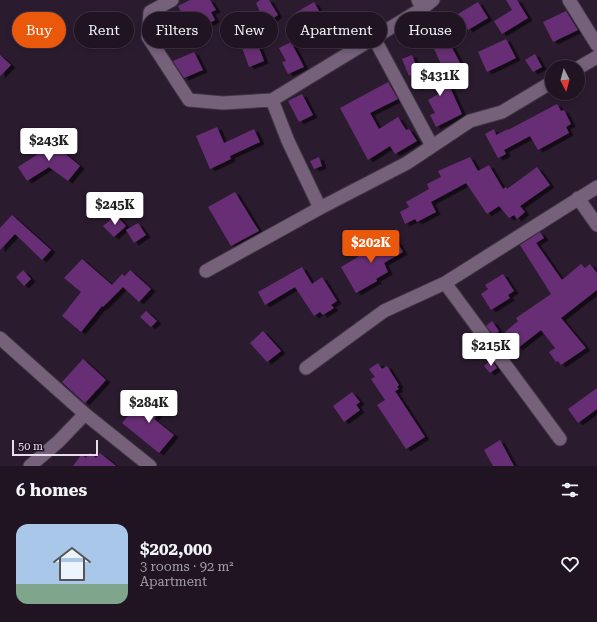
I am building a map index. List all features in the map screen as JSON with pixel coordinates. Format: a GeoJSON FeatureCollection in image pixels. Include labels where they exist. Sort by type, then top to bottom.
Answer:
{"type":"FeatureCollection","features":[{"type":"Feature","properties":{"kind":"street"},"geometry":{"type":"LineString","coordinates":[[172,0],[150,12],[148,37],[189,100],[223,103],[272,100],[358,48]]}},
{"type":"Feature","properties":{"kind":"street"},"geometry":{"type":"LineString","coordinates":[[569,0],[597,45]]}},
{"type":"Feature","properties":{"kind":"street"},"geometry":{"type":"LineString","coordinates":[[387,29],[425,3]]}},
{"type":"Feature","properties":{"kind":"street"},"geometry":{"type":"LineString","coordinates":[[379,48],[432,146]]}},
{"type":"Feature","properties":{"kind":"street"},"geometry":{"type":"LineString","coordinates":[[585,64],[597,57]]}},
{"type":"Feature","properties":{"kind":"street"},"geometry":{"type":"LineString","coordinates":[[206,271],[320,208],[407,163],[470,121],[502,112],[545,86]]}},
{"type":"Feature","properties":{"kind":"street"},"geometry":{"type":"LineString","coordinates":[[272,100],[288,141],[320,208]]}},
{"type":"Feature","properties":{"kind":"street"},"geometry":{"type":"LineString","coordinates":[[306,368],[384,311],[444,283],[597,187]]}},
{"type":"Feature","properties":{"kind":"street"},"geometry":{"type":"LineString","coordinates":[[578,198],[597,225]]}},
{"type":"Feature","properties":{"kind":"street"},"geometry":{"type":"LineString","coordinates":[[444,283],[560,439]]}},
{"type":"Feature","properties":{"kind":"street"},"geometry":{"type":"LineString","coordinates":[[0,338],[85,414],[150,466]]}},
{"type":"Feature","properties":{"kind":"street"},"geometry":{"type":"LineString","coordinates":[[30,466],[58,442],[85,414]]}},
{"type":"Feature","properties":{"kind":"building"},"geometry":{"type":"Polygon","coordinates":[[[190,0],[210,0],[216,10],[211,12],[181,12],[178,6],[190,0]]]}},
{"type":"Feature","properties":{"kind":"building"},"geometry":{"type":"Polygon","coordinates":[[[260,0],[269,0],[276,12],[260,12],[256,3],[260,0]]]}},
{"type":"Feature","properties":{"kind":"building"},"geometry":{"type":"Polygon","coordinates":[[[506,0],[517,0],[528,18],[502,34],[494,21],[512,10],[506,0]]]}},
{"type":"Feature","properties":{"kind":"building"},"geometry":{"type":"Polygon","coordinates":[[[314,2],[320,12],[297,12],[314,2]]]}},
{"type":"Feature","properties":{"kind":"building"},"geometry":{"type":"Polygon","coordinates":[[[478,2],[488,18],[468,30],[466,27],[466,12],[461,12],[478,2]]]}},
{"type":"Feature","properties":{"kind":"building"},"geometry":{"type":"Polygon","coordinates":[[[566,11],[578,30],[553,42],[543,22],[566,11]]]}},
{"type":"Feature","properties":{"kind":"building"},"geometry":{"type":"Polygon","coordinates":[[[212,14],[215,20],[212,22],[212,14]]]}},
{"type":"Feature","properties":{"kind":"building"},"geometry":{"type":"Polygon","coordinates":[[[506,39],[516,58],[487,72],[478,52],[506,39]]]}},
{"type":"Feature","properties":{"kind":"building"},"geometry":{"type":"Polygon","coordinates":[[[286,44],[286,48],[294,48],[304,67],[288,74],[282,62],[286,61],[279,48],[286,44]]]}},
{"type":"Feature","properties":{"kind":"building"},"geometry":{"type":"Polygon","coordinates":[[[242,48],[259,48],[264,61],[249,67],[242,48]]]}},
{"type":"Feature","properties":{"kind":"building"},"geometry":{"type":"Polygon","coordinates":[[[434,48],[452,48],[460,63],[444,71],[434,48]]]}},
{"type":"Feature","properties":{"kind":"building"},"geometry":{"type":"Polygon","coordinates":[[[194,52],[203,70],[184,78],[173,61],[194,52]]]}},
{"type":"Feature","properties":{"kind":"building"},"geometry":{"type":"Polygon","coordinates":[[[535,54],[542,67],[533,72],[525,60],[535,54]]]}},
{"type":"Feature","properties":{"kind":"building"},"geometry":{"type":"Polygon","coordinates":[[[0,55],[11,65],[0,76],[0,55]]]}},
{"type":"Feature","properties":{"kind":"building"},"geometry":{"type":"Polygon","coordinates":[[[412,55],[419,73],[409,76],[402,59],[412,55]]]}},
{"type":"Feature","properties":{"kind":"building"},"geometry":{"type":"Polygon","coordinates":[[[440,65],[462,114],[436,127],[430,115],[435,113],[428,100],[444,91],[436,78],[418,88],[413,77],[440,65]]]}},
{"type":"Feature","properties":{"kind":"building"},"geometry":{"type":"Polygon","coordinates":[[[388,82],[398,99],[370,113],[379,129],[398,117],[406,130],[409,129],[417,141],[395,154],[390,146],[368,160],[340,108],[388,82]]]}},
{"type":"Feature","properties":{"kind":"building"},"geometry":{"type":"Polygon","coordinates":[[[302,94],[313,115],[299,122],[288,101],[302,94]]]}},
{"type":"Feature","properties":{"kind":"building"},"geometry":{"type":"Polygon","coordinates":[[[557,104],[561,111],[564,110],[571,124],[566,127],[569,133],[538,150],[530,136],[504,150],[506,154],[498,158],[485,134],[494,129],[496,135],[508,130],[557,104]]]}},
{"type":"Feature","properties":{"kind":"building"},"geometry":{"type":"Polygon","coordinates":[[[217,127],[224,143],[254,129],[260,142],[230,156],[231,159],[210,169],[196,136],[217,127]]]}},
{"type":"Feature","properties":{"kind":"building"},"geometry":{"type":"Polygon","coordinates":[[[45,137],[80,166],[68,181],[49,167],[27,181],[18,167],[38,154],[34,151],[45,137]]]}},
{"type":"Feature","properties":{"kind":"building"},"geometry":{"type":"Polygon","coordinates":[[[319,157],[322,166],[314,169],[310,161],[319,157]]]}},
{"type":"Feature","properties":{"kind":"building"},"geometry":{"type":"Polygon","coordinates":[[[470,157],[478,171],[489,165],[503,189],[506,187],[507,189],[537,167],[550,185],[520,206],[525,212],[517,219],[514,215],[509,218],[499,206],[487,214],[466,183],[431,202],[436,212],[417,222],[415,219],[405,224],[400,212],[409,207],[406,202],[429,189],[427,184],[441,177],[438,171],[470,157]]]}},
{"type":"Feature","properties":{"kind":"building"},"geometry":{"type":"Polygon","coordinates":[[[235,192],[259,231],[231,246],[208,207],[235,192]]]}},
{"type":"Feature","properties":{"kind":"building"},"geometry":{"type":"Polygon","coordinates":[[[12,215],[51,250],[42,260],[15,234],[0,250],[0,228],[12,215]]]}},
{"type":"Feature","properties":{"kind":"building"},"geometry":{"type":"Polygon","coordinates":[[[116,215],[126,226],[114,237],[103,226],[116,215]]]}},
{"type":"Feature","properties":{"kind":"building"},"geometry":{"type":"Polygon","coordinates":[[[138,223],[146,235],[134,243],[126,230],[138,223]]]}},
{"type":"Feature","properties":{"kind":"building"},"geometry":{"type":"Polygon","coordinates":[[[540,232],[544,238],[536,243],[562,280],[581,264],[585,268],[590,264],[597,273],[597,290],[561,318],[586,348],[561,365],[558,361],[556,362],[549,352],[555,348],[541,330],[518,348],[505,332],[518,321],[516,318],[551,294],[520,245],[540,232]]]}},
{"type":"Feature","properties":{"kind":"building"},"geometry":{"type":"Polygon","coordinates":[[[393,235],[403,252],[384,263],[388,272],[376,279],[377,281],[356,293],[341,267],[358,257],[357,255],[393,235]]]}},
{"type":"Feature","properties":{"kind":"building"},"geometry":{"type":"Polygon","coordinates":[[[82,259],[112,285],[122,274],[125,276],[130,270],[151,289],[139,302],[123,287],[103,307],[102,306],[81,332],[62,316],[81,292],[64,278],[82,259]]]}},
{"type":"Feature","properties":{"kind":"building"},"geometry":{"type":"Polygon","coordinates":[[[302,267],[312,284],[322,277],[337,301],[331,305],[334,308],[323,315],[320,312],[314,316],[295,287],[265,305],[258,292],[302,267]]]}},
{"type":"Feature","properties":{"kind":"building"},"geometry":{"type":"Polygon","coordinates":[[[23,270],[31,279],[24,286],[16,277],[23,270]]]}},
{"type":"Feature","properties":{"kind":"building"},"geometry":{"type":"Polygon","coordinates":[[[503,274],[514,291],[508,295],[510,298],[491,310],[481,294],[488,289],[485,285],[503,274]]]}},
{"type":"Feature","properties":{"kind":"building"},"geometry":{"type":"Polygon","coordinates":[[[146,311],[157,321],[151,327],[140,317],[146,311]]]}},
{"type":"Feature","properties":{"kind":"building"},"geometry":{"type":"Polygon","coordinates":[[[492,321],[499,331],[494,336],[486,326],[492,321]]]}},
{"type":"Feature","properties":{"kind":"building"},"geometry":{"type":"Polygon","coordinates":[[[263,331],[281,351],[267,362],[250,343],[263,331]]]}},
{"type":"Feature","properties":{"kind":"building"},"geometry":{"type":"Polygon","coordinates":[[[83,359],[106,380],[85,403],[62,382],[83,359]]]}},
{"type":"Feature","properties":{"kind":"building"},"geometry":{"type":"Polygon","coordinates":[[[491,360],[497,368],[490,373],[484,366],[491,360]]]}},
{"type":"Feature","properties":{"kind":"building"},"geometry":{"type":"Polygon","coordinates":[[[378,363],[382,369],[387,366],[399,385],[397,387],[399,389],[395,391],[425,437],[406,449],[377,405],[385,400],[371,379],[375,377],[369,369],[378,363]]]}},
{"type":"Feature","properties":{"kind":"building"},"geometry":{"type":"Polygon","coordinates":[[[597,388],[597,409],[578,423],[568,409],[597,388]]]}},
{"type":"Feature","properties":{"kind":"building"},"geometry":{"type":"Polygon","coordinates":[[[352,392],[360,402],[356,405],[360,410],[344,422],[333,406],[352,392]]]}},
{"type":"Feature","properties":{"kind":"building"},"geometry":{"type":"Polygon","coordinates":[[[154,393],[167,403],[154,419],[174,435],[159,453],[122,423],[137,405],[141,409],[154,393]]]}},
{"type":"Feature","properties":{"kind":"building"},"geometry":{"type":"Polygon","coordinates":[[[500,440],[514,466],[493,466],[484,450],[500,440]]]}},
{"type":"Feature","properties":{"kind":"building"},"geometry":{"type":"Polygon","coordinates":[[[90,453],[96,458],[100,453],[116,466],[73,466],[81,455],[86,458],[90,453]]]}}]}
